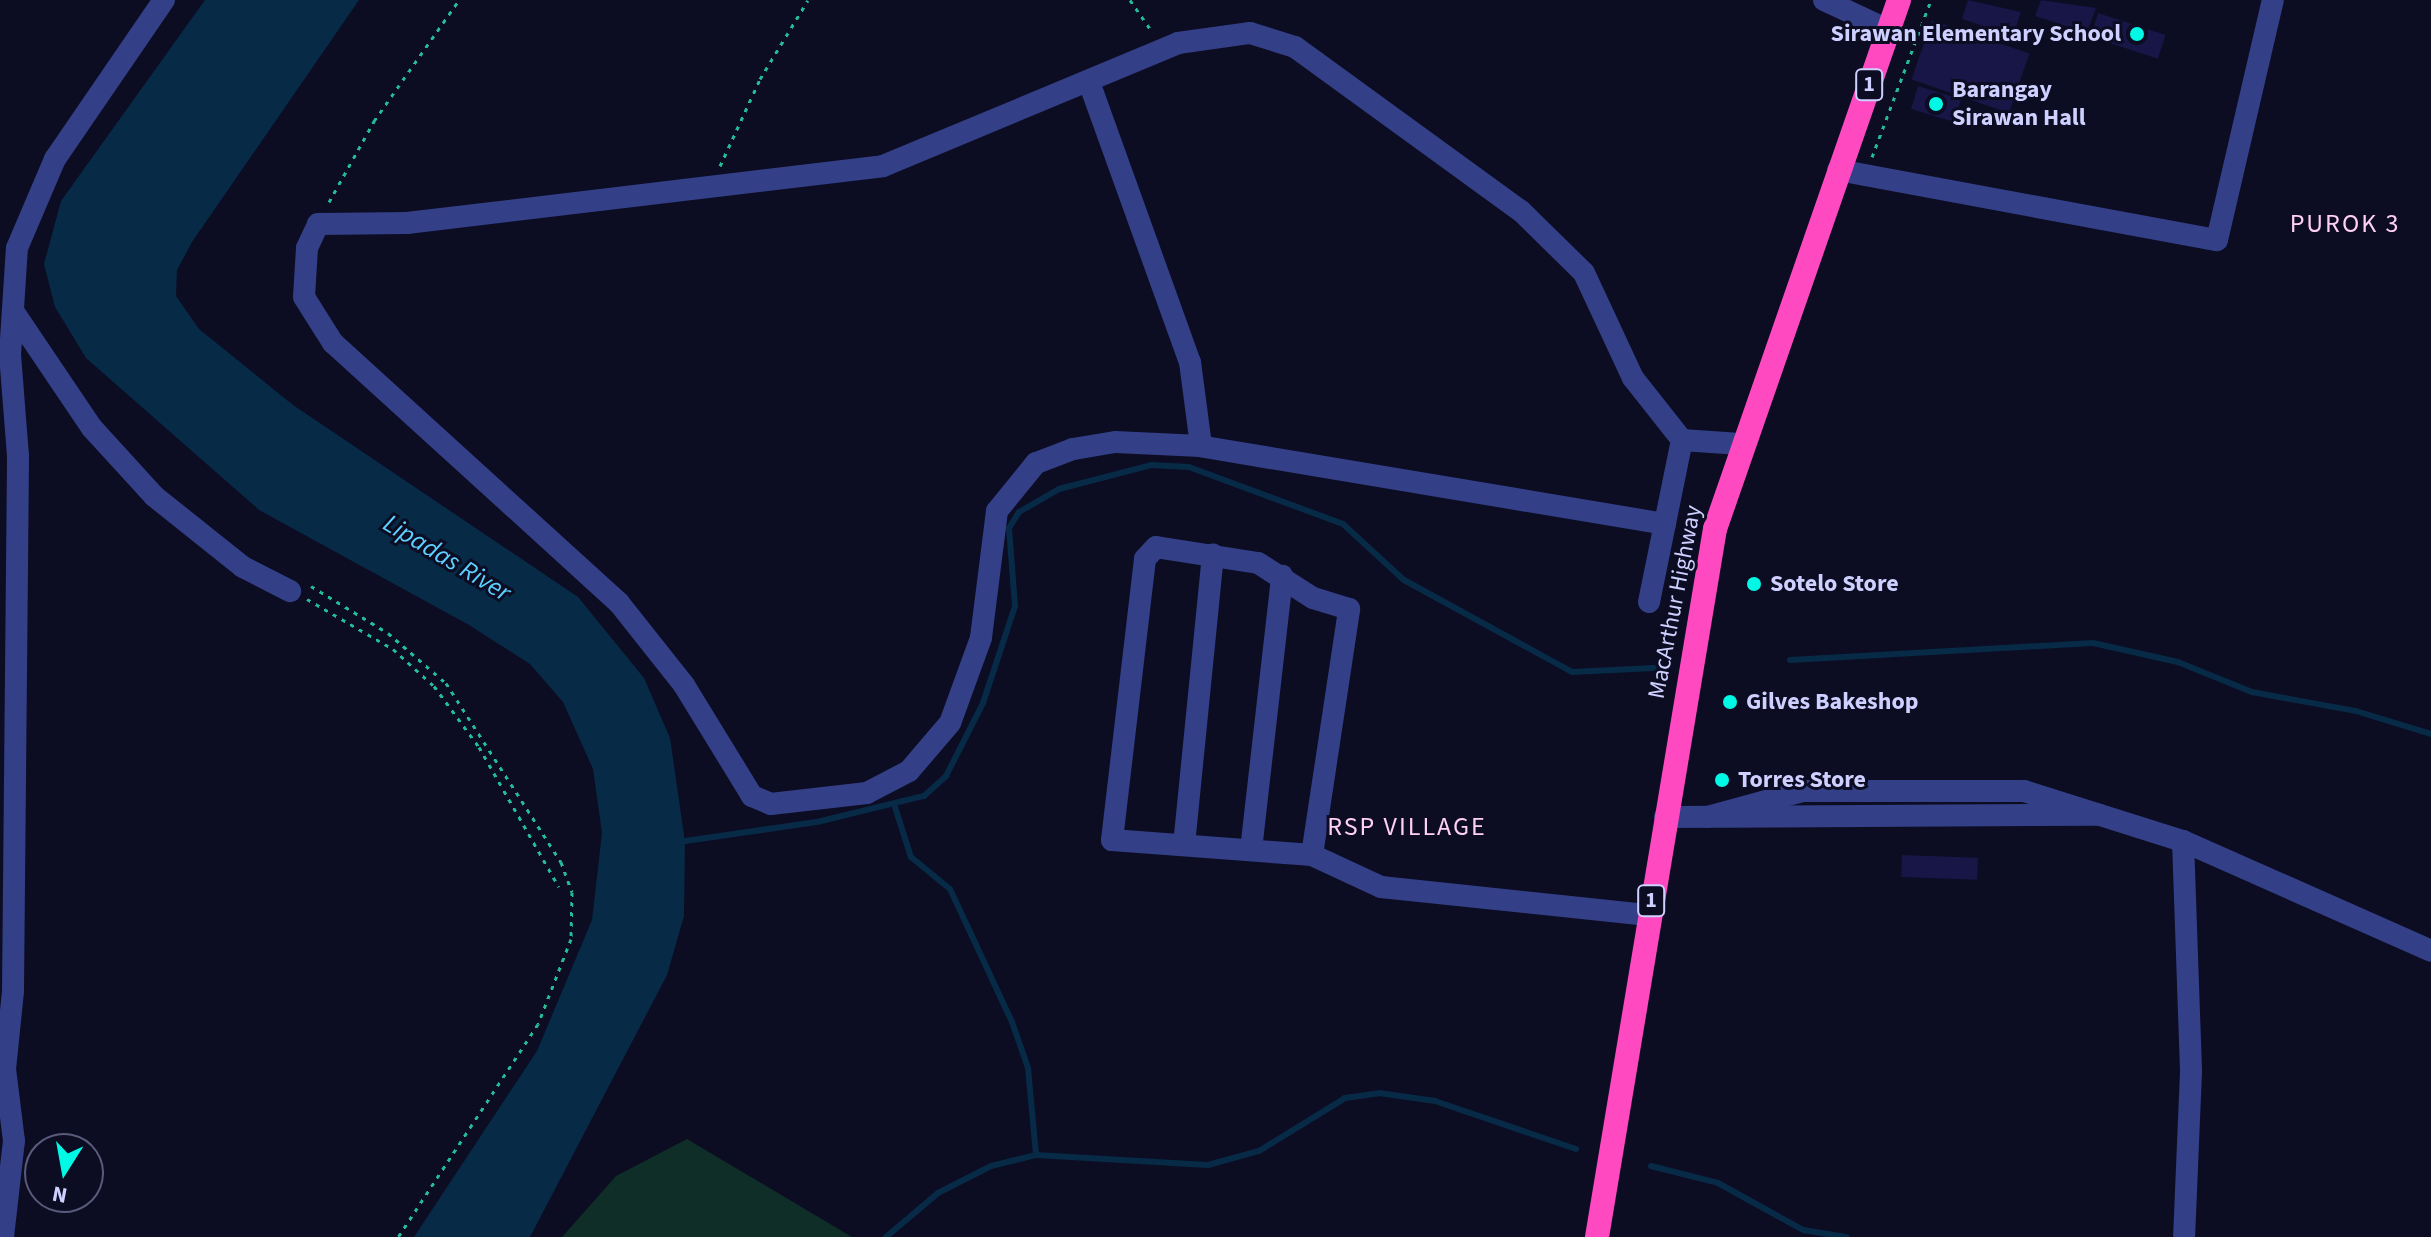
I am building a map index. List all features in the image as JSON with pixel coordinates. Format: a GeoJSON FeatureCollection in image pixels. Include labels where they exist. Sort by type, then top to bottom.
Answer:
{"type":"FeatureCollection","features":[{"type":"Feature","properties":{"kind":"highway","name":"MacArthur Highway"},"geometry":{"type":"LineString","coordinates":[[1597,1237],[1707,566],[1740,444],[1899,0]]}},
{"type":"Feature","properties":{"kind":"street"},"geometry":{"type":"LineString","coordinates":[[3,1237],[14,1141],[5,1069],[5,916],[18,456],[12,310],[25,218],[55,159],[164,0]]}},
{"type":"Feature","properties":{"kind":"street"},"geometry":{"type":"LineString","coordinates":[[1824,0],[1888,30]]}},
{"type":"Feature","properties":{"kind":"street"},"geometry":{"type":"LineString","coordinates":[[1838,170],[2217,240],[2273,0]]}},
{"type":"Feature","properties":{"kind":"street"},"geometry":{"type":"LineString","coordinates":[[1665,524],[1201,446],[1115,442],[1036,463],[997,511],[981,638],[950,723],[909,771],[867,793],[771,804],[752,796],[684,685],[619,603],[313,318],[303,270],[318,224],[407,223],[883,166],[1164,49],[1222,33],[1295,47],[1521,211],[1584,273],[1633,378],[1682,440],[1740,444]]}},
{"type":"Feature","properties":{"kind":"street"},"geometry":{"type":"LineString","coordinates":[[1089,82],[1190,362],[1201,446]]}},
{"type":"Feature","properties":{"kind":"street"},"geometry":{"type":"LineString","coordinates":[[12,310],[92,428],[154,496],[232,560],[296,586]]}},
{"type":"Feature","properties":{"kind":"street"},"geometry":{"type":"LineString","coordinates":[[1649,602],[1682,440]]}},
{"type":"Feature","properties":{"kind":"street"},"geometry":{"type":"LineString","coordinates":[[1312,855],[1349,609],[1313,598],[1258,563],[1166,546],[1145,559],[1112,840],[1312,855],[1381,887],[1649,915]]}},
{"type":"Feature","properties":{"kind":"street"},"geometry":{"type":"LineString","coordinates":[[1184,845],[1213,554]]}},
{"type":"Feature","properties":{"kind":"street"},"geometry":{"type":"LineString","coordinates":[[1251,850],[1282,576]]}},
{"type":"Feature","properties":{"kind":"street"},"geometry":{"type":"LineString","coordinates":[[1707,817],[1772,795],[1915,785],[2024,791],[2112,814],[2183,841],[2431,951]]}},
{"type":"Feature","properties":{"kind":"street"},"geometry":{"type":"LineString","coordinates":[[1665,817],[2112,814]]}},
{"type":"Feature","properties":{"kind":"street"},"geometry":{"type":"LineString","coordinates":[[2183,841],[2191,1072],[2184,1237]]}},
{"type":"Feature","properties":{"kind":"path"},"geometry":{"type":"LineString","coordinates":[[318,224],[374,121],[459,0]]}},
{"type":"Feature","properties":{"kind":"path"},"geometry":{"type":"LineString","coordinates":[[714,184],[741,115],[808,0]]}},
{"type":"Feature","properties":{"kind":"path"},"geometry":{"type":"LineString","coordinates":[[1130,0],[1164,49]]}},
{"type":"Feature","properties":{"kind":"path"},"geometry":{"type":"LineString","coordinates":[[1864,177],[1931,0]]}},
{"type":"Feature","properties":{"kind":"path"},"geometry":{"type":"LineString","coordinates":[[296,586],[393,649],[434,686],[487,760],[559,887]]}},
{"type":"Feature","properties":{"kind":"path"},"geometry":{"type":"LineString","coordinates":[[296,586],[388,633],[446,683],[561,862],[572,892],[571,939],[538,1024],[398,1237]]}},
{"type":"Feature","properties":{"kind":"green space"},"geometry":{"type":"Polygon","coordinates":[[[687,1139],[852,1237],[562,1237],[616,1176],[687,1139]]]}},
{"type":"Feature","properties":{"kind":"water","name":"Lipadas River"},"geometry":{"type":"Polygon","coordinates":[[[205,0],[359,0],[192,242],[177,270],[176,296],[199,329],[293,405],[578,597],[644,678],[670,738],[685,842],[684,916],[667,975],[530,1237],[414,1237],[537,1051],[592,920],[602,833],[593,769],[563,702],[530,664],[469,625],[259,510],[86,358],[55,307],[44,264],[61,201],[205,0]]]}},
{"type":"Feature","properties":{"kind":"building"},"geometry":{"type":"Polygon","coordinates":[[[1968,0],[2021,12],[2013,36],[1962,19],[1968,0]]]}},
{"type":"Feature","properties":{"kind":"building"},"geometry":{"type":"Polygon","coordinates":[[[2041,0],[2096,8],[2087,33],[2035,16],[2041,0]]]}},
{"type":"Feature","properties":{"kind":"building"},"geometry":{"type":"Polygon","coordinates":[[[2098,13],[2166,35],[2158,59],[2090,37],[2098,13]]]}},
{"type":"Feature","properties":{"kind":"building"},"geometry":{"type":"Polygon","coordinates":[[[1932,20],[2029,54],[2009,113],[1911,80],[1932,20]]]}},
{"type":"Feature","properties":{"kind":"building","name":"Barangay Sirawan Hall"},"geometry":{"type":"Polygon","coordinates":[[[1918,86],[1961,99],[1954,122],[1911,109],[1918,86]]]}},
{"type":"Feature","properties":{"kind":"building"},"geometry":{"type":"Polygon","coordinates":[[[1902,855],[1978,858],[1977,880],[1901,877],[1902,855]]]}},
{"type":"Feature","properties":{"kind":"waterway"},"geometry":{"type":"LineString","coordinates":[[678,842],[817,822],[924,796],[946,776],[983,703],[1015,606],[1009,528],[1019,512],[1059,489],[1151,465],[1189,467],[1343,524],[1404,580],[1572,672],[1654,668]]}},
{"type":"Feature","properties":{"kind":"waterway"},"geometry":{"type":"LineString","coordinates":[[1790,660],[2093,643],[2178,662],[2252,692],[2356,711],[2431,734]]}},
{"type":"Feature","properties":{"kind":"waterway"},"geometry":{"type":"LineString","coordinates":[[895,807],[911,857],[950,889],[1012,1022],[1028,1068],[1036,1155]]}},
{"type":"Feature","properties":{"kind":"waterway"},"geometry":{"type":"LineString","coordinates":[[886,1237],[938,1193],[991,1166],[1036,1155],[1208,1165],[1259,1151],[1345,1098],[1379,1093],[1435,1101],[1576,1149]]}},
{"type":"Feature","properties":{"kind":"waterway"},"geometry":{"type":"LineString","coordinates":[[1651,1166],[1718,1183],[1803,1230],[1846,1237]]}},
{"type":"Feature","properties":{"kind":"place","name":"Sirawan Elementary School"},"geometry":{"type":"Point","coordinates":[2137,34]}},
{"type":"Feature","properties":{"kind":"place","name":"Barangay Sirawan Hall"},"geometry":{"type":"Point","coordinates":[1936,104]}},
{"type":"Feature","properties":{"kind":"place","name":"Sotelo Store"},"geometry":{"type":"Point","coordinates":[1754,584]}},
{"type":"Feature","properties":{"kind":"place","name":"Gilves Bakeshop"},"geometry":{"type":"Point","coordinates":[1730,702]}},
{"type":"Feature","properties":{"kind":"place","name":"Torres Store"},"geometry":{"type":"Point","coordinates":[1722,780]}},
{"type":"Feature","properties":{"kind":"district","name":"PUROK 3"},"geometry":{"type":"Point","coordinates":[2345,224]}},
{"type":"Feature","properties":{"kind":"district","name":"RSP VILLAGE"},"geometry":{"type":"Point","coordinates":[1407,827]}}]}
